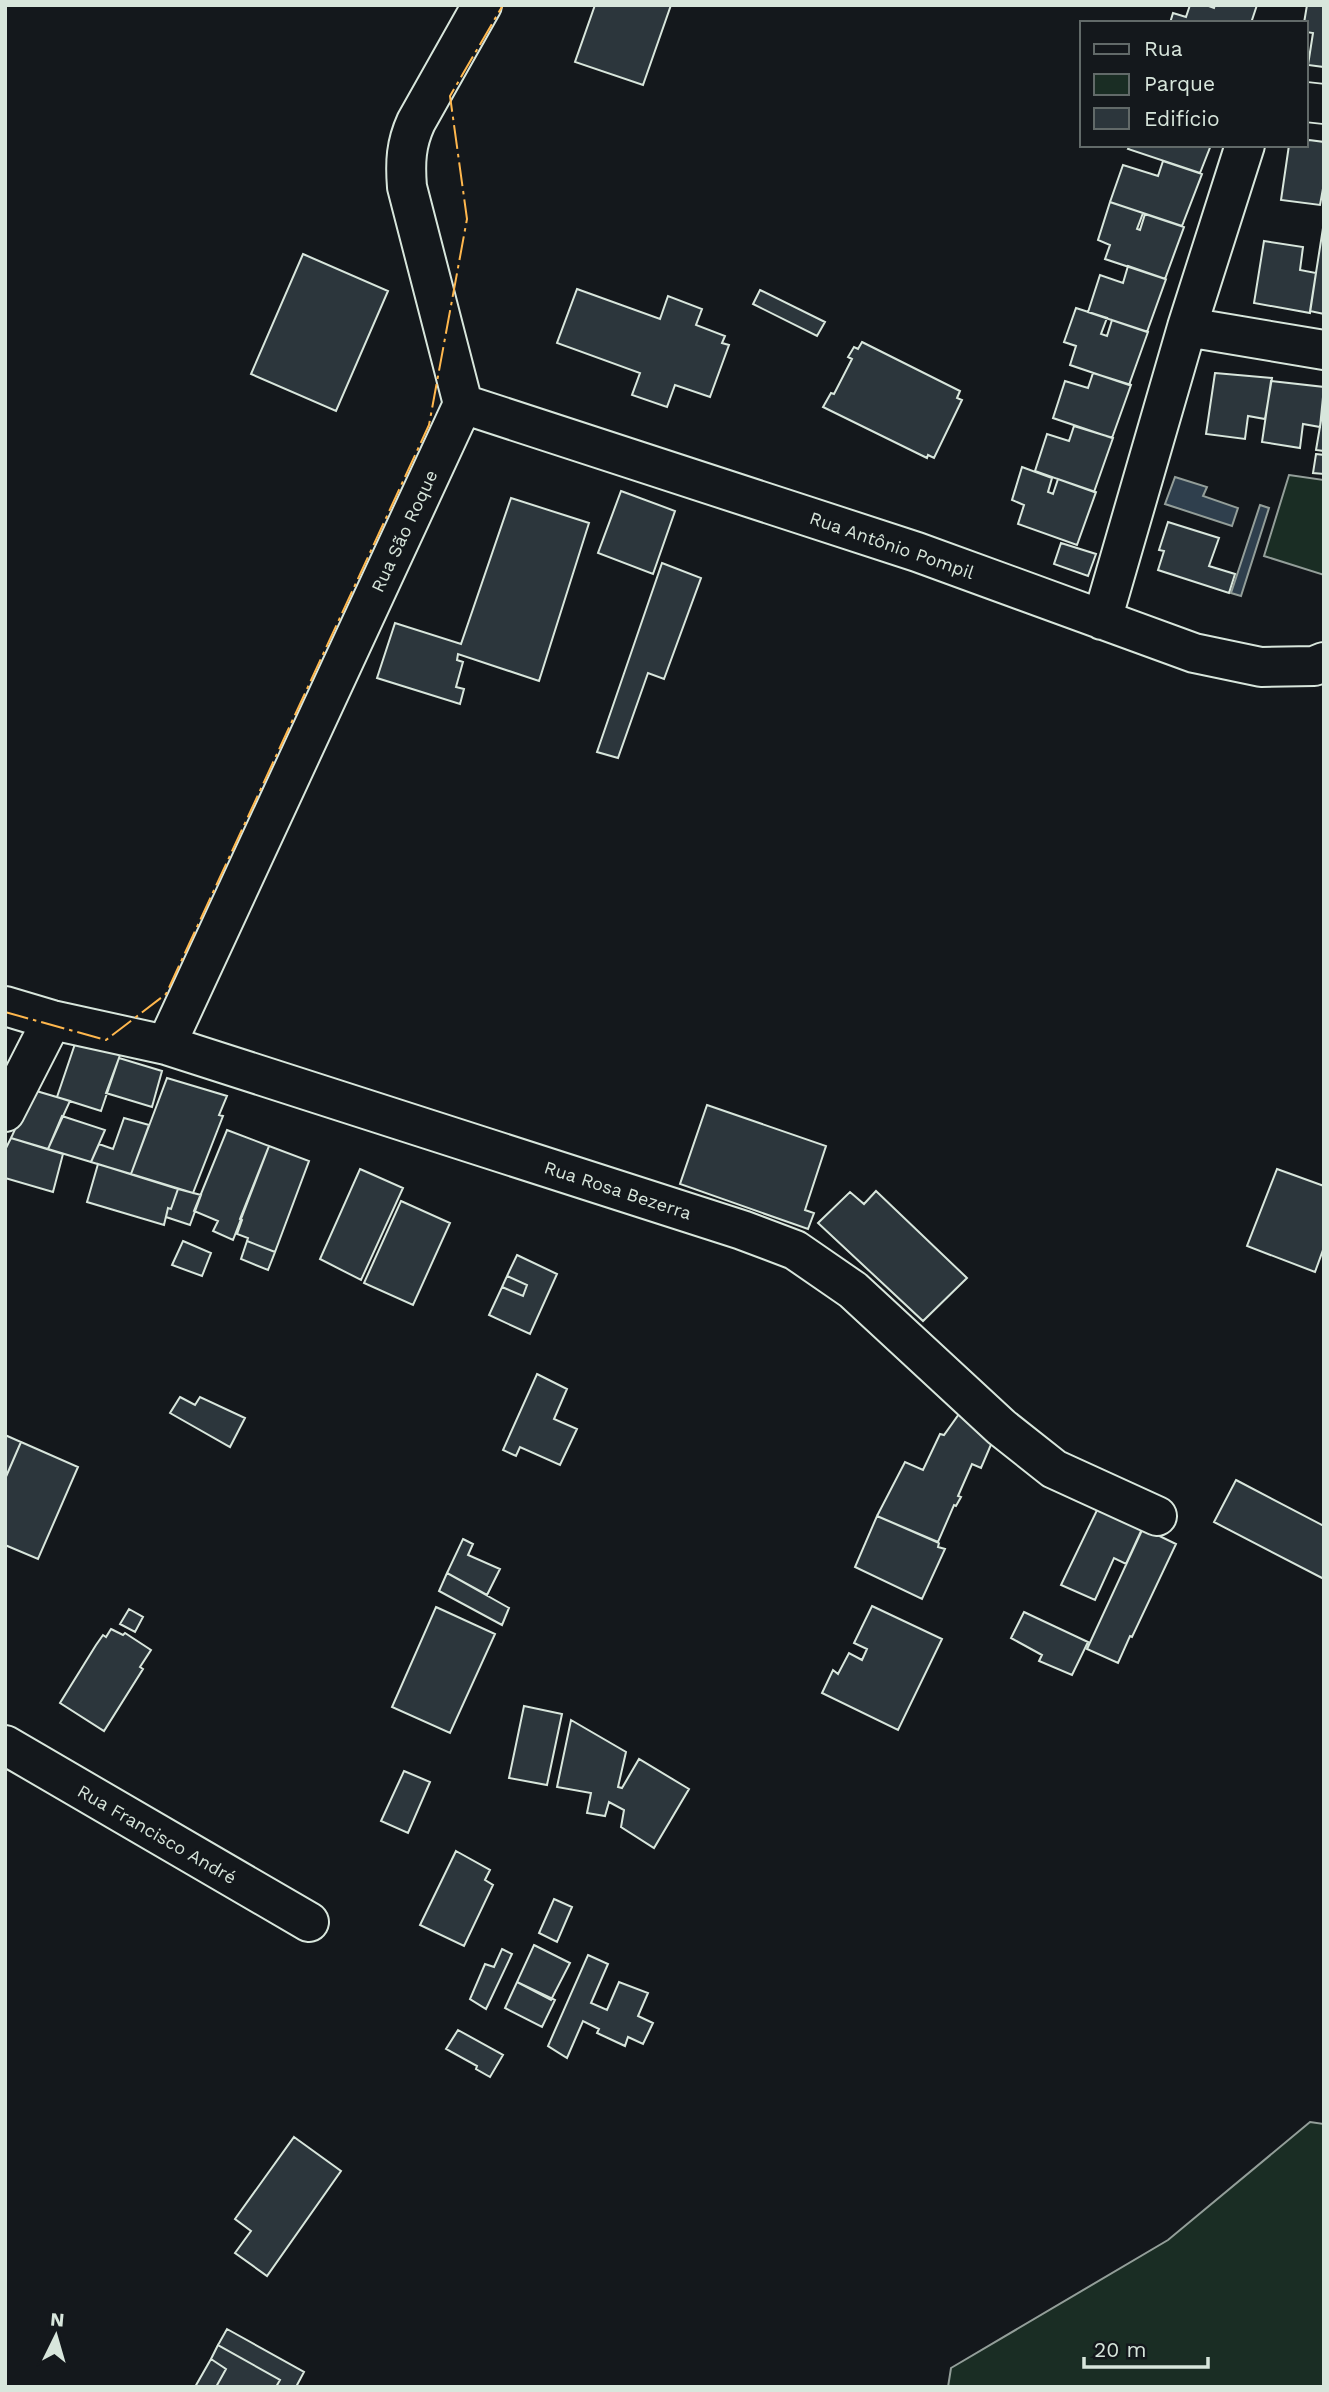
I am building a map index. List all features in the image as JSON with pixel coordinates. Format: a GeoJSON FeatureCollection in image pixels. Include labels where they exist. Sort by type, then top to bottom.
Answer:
{"type":"FeatureCollection","features":[{"type":"Feature","properties":{"kind":"street"},"geometry":{"type":"LineString","coordinates":[[463,404],[407,187],[405,159],[409,138],[416,122],[482,5]]}},
{"type":"Feature","properties":{"kind":"street"},"geometry":{"type":"LineString","coordinates":[[1102,620],[1187,327],[1244,147]]}},
{"type":"Feature","properties":{"kind":"street"},"geometry":{"type":"LineString","coordinates":[[1187,327],[1324,350]]}},
{"type":"Feature","properties":{"kind":"street","name":"Rua Antônio Pompil"},"geometry":{"type":"LineString","coordinates":[[463,404],[916,552],[1194,653],[1261,667],[1314,666],[1324,662]]}},
{"type":"Feature","properties":{"kind":"street","name":"Rua São Roque"},"geometry":{"type":"LineString","coordinates":[[166,1045],[463,404]]}},
{"type":"Feature","properties":{"kind":"street","name":"Rua Rosa Bezerra"},"geometry":{"type":"LineString","coordinates":[[5,1006],[52,1020],[166,1045],[742,1230],[795,1250],[853,1290],[1001,1427],[1054,1469],[1157,1516]]}},
{"type":"Feature","properties":{"kind":"street"},"geometry":{"type":"LineString","coordinates":[[5,1112],[52,1020]]}},
{"type":"Feature","properties":{"kind":"street","name":"Rua Francisco André"},"geometry":{"type":"LineString","coordinates":[[5,1745],[309,1922]]}},
{"type":"Feature","properties":{"kind":"green space"},"geometry":{"type":"Polygon","coordinates":[[[1289,475],[1324,480],[1324,575],[1264,556],[1289,475]]]}},
{"type":"Feature","properties":{"kind":"green space"},"geometry":{"type":"Polygon","coordinates":[[[1310,2122],[1324,2124],[1324,2387],[948,2387],[951,2368],[1168,2240],[1310,2122]]]}},
{"type":"Feature","properties":{"kind":"water"},"geometry":{"type":"Polygon","coordinates":[[[1175,477],[1207,487],[1203,496],[1238,508],[1232,526],[1165,504],[1175,477]]]}},
{"type":"Feature","properties":{"kind":"water"},"geometry":{"type":"Polygon","coordinates":[[[1260,505],[1269,508],[1241,596],[1231,593],[1260,505]]]}},
{"type":"Feature","properties":{"kind":"building"},"geometry":{"type":"Polygon","coordinates":[[[595,5],[671,5],[643,85],[575,62],[595,5]]]}},
{"type":"Feature","properties":{"kind":"building"},"geometry":{"type":"Polygon","coordinates":[[[1190,5],[1214,8],[1215,5],[1257,5],[1252,21],[1171,21],[1173,13],[1186,17],[1190,5]]]}},
{"type":"Feature","properties":{"kind":"building"},"geometry":{"type":"Polygon","coordinates":[[[1307,5],[1324,5],[1324,67],[1308,65],[1313,33],[1308,32],[1308,21],[1304,21],[1307,5]]]}},
{"type":"Feature","properties":{"kind":"building"},"geometry":{"type":"Polygon","coordinates":[[[1308,140],[1324,142],[1324,183],[1320,205],[1281,200],[1289,147],[1308,147],[1308,140]]]}},
{"type":"Feature","properties":{"kind":"building"},"geometry":{"type":"Polygon","coordinates":[[[1129,147],[1210,147],[1200,173],[1128,149],[1129,147]]]}},
{"type":"Feature","properties":{"kind":"building"},"geometry":{"type":"Polygon","coordinates":[[[1163,161],[1202,174],[1182,226],[1110,202],[1123,165],[1158,176],[1163,161]]]}},
{"type":"Feature","properties":{"kind":"building"},"geometry":{"type":"Polygon","coordinates":[[[1110,202],[1143,213],[1137,229],[1140,230],[1145,214],[1184,227],[1165,279],[1105,259],[1110,245],[1098,240],[1110,202]]]}},
{"type":"Feature","properties":{"kind":"building"},"geometry":{"type":"Polygon","coordinates":[[[1324,228],[1324,314],[1310,311],[1324,228]]]}},
{"type":"Feature","properties":{"kind":"building"},"geometry":{"type":"Polygon","coordinates":[[[1264,241],[1303,247],[1300,270],[1316,273],[1310,313],[1254,303],[1264,241]]]}},
{"type":"Feature","properties":{"kind":"building"},"geometry":{"type":"Polygon","coordinates":[[[303,254],[388,291],[336,411],[251,374],[303,254]]]}},
{"type":"Feature","properties":{"kind":"building"},"geometry":{"type":"Polygon","coordinates":[[[1128,266],[1166,279],[1147,332],[1088,312],[1100,275],[1123,283],[1128,266]]]}},
{"type":"Feature","properties":{"kind":"building"},"geometry":{"type":"Polygon","coordinates":[[[577,289],[660,319],[668,296],[702,309],[696,325],[725,336],[722,343],[729,345],[710,397],[675,385],[667,407],[632,395],[640,373],[557,343],[577,289]]]}},
{"type":"Feature","properties":{"kind":"building"},"geometry":{"type":"Polygon","coordinates":[[[760,290],[825,322],[817,336],[753,304],[760,290]]]}},
{"type":"Feature","properties":{"kind":"building"},"geometry":{"type":"Polygon","coordinates":[[[1076,308],[1107,318],[1101,334],[1107,336],[1112,320],[1148,332],[1129,385],[1070,365],[1076,346],[1064,342],[1076,308]]]}},
{"type":"Feature","properties":{"kind":"building"},"geometry":{"type":"Polygon","coordinates":[[[862,342],[960,391],[957,398],[962,400],[934,458],[928,455],[927,458],[823,407],[831,393],[834,394],[852,359],[848,357],[854,347],[858,349],[862,342]]]}},
{"type":"Feature","properties":{"kind":"building"},"geometry":{"type":"Polygon","coordinates":[[[1093,373],[1131,385],[1112,438],[1053,418],[1065,381],[1088,388],[1093,373]]]}},
{"type":"Feature","properties":{"kind":"building"},"geometry":{"type":"Polygon","coordinates":[[[1215,373],[1272,378],[1265,419],[1248,416],[1245,439],[1206,434],[1215,373]]]}},
{"type":"Feature","properties":{"kind":"building"},"geometry":{"type":"Polygon","coordinates":[[[1271,381],[1324,387],[1320,427],[1303,424],[1300,448],[1262,442],[1271,381]]]}},
{"type":"Feature","properties":{"kind":"building"},"geometry":{"type":"Polygon","coordinates":[[[1324,403],[1324,451],[1316,450],[1324,403]]]}},
{"type":"Feature","properties":{"kind":"building"},"geometry":{"type":"Polygon","coordinates":[[[1074,426],[1113,438],[1094,492],[1035,471],[1047,434],[1069,441],[1074,426]]]}},
{"type":"Feature","properties":{"kind":"building"},"geometry":{"type":"Polygon","coordinates":[[[1316,454],[1324,455],[1324,474],[1313,473],[1316,454]]]}},
{"type":"Feature","properties":{"kind":"building"},"geometry":{"type":"Polygon","coordinates":[[[1022,467],[1052,478],[1048,492],[1053,494],[1058,479],[1096,492],[1077,545],[1018,524],[1024,505],[1012,500],[1022,467]]]}},
{"type":"Feature","properties":{"kind":"building"},"geometry":{"type":"Polygon","coordinates":[[[621,491],[675,511],[653,574],[598,553],[621,491]]]}},
{"type":"Feature","properties":{"kind":"building"},"geometry":{"type":"Polygon","coordinates":[[[511,498],[589,523],[539,681],[458,654],[457,660],[463,662],[456,687],[464,689],[460,704],[377,678],[395,623],[461,644],[511,498]]]}},
{"type":"Feature","properties":{"kind":"building"},"geometry":{"type":"Polygon","coordinates":[[[1168,522],[1219,538],[1209,566],[1235,574],[1229,593],[1158,570],[1164,551],[1159,550],[1168,522]]]}},
{"type":"Feature","properties":{"kind":"building"},"geometry":{"type":"Polygon","coordinates":[[[1061,543],[1096,554],[1088,576],[1054,564],[1061,543]]]}},
{"type":"Feature","properties":{"kind":"building"},"geometry":{"type":"Polygon","coordinates":[[[662,563],[701,578],[664,679],[648,673],[618,758],[597,752],[662,563]]]}},
{"type":"Feature","properties":{"kind":"building"},"geometry":{"type":"Polygon","coordinates":[[[76,1041],[120,1055],[101,1111],[57,1097],[76,1041]]]}},
{"type":"Feature","properties":{"kind":"building"},"geometry":{"type":"Polygon","coordinates":[[[119,1058],[162,1071],[152,1107],[106,1093],[119,1058]]]}},
{"type":"Feature","properties":{"kind":"building"},"geometry":{"type":"Polygon","coordinates":[[[167,1078],[227,1096],[219,1115],[223,1116],[193,1193],[131,1174],[167,1078]]]}},
{"type":"Feature","properties":{"kind":"building"},"geometry":{"type":"Polygon","coordinates":[[[33,1090],[70,1101],[48,1149],[11,1138],[33,1090]]]}},
{"type":"Feature","properties":{"kind":"building"},"geometry":{"type":"Polygon","coordinates":[[[707,1105],[826,1146],[805,1210],[814,1213],[808,1229],[680,1184],[707,1105]]]}},
{"type":"Feature","properties":{"kind":"building"},"geometry":{"type":"Polygon","coordinates":[[[62,1116],[105,1130],[91,1162],[48,1149],[62,1116]]]}},
{"type":"Feature","properties":{"kind":"building"},"geometry":{"type":"Polygon","coordinates":[[[124,1118],[149,1125],[131,1174],[91,1162],[99,1144],[113,1149],[124,1118]]]}},
{"type":"Feature","properties":{"kind":"building"},"geometry":{"type":"Polygon","coordinates":[[[227,1130],[269,1146],[233,1240],[213,1231],[218,1221],[194,1211],[227,1130]]]}},
{"type":"Feature","properties":{"kind":"building"},"geometry":{"type":"Polygon","coordinates":[[[11,1138],[63,1154],[53,1192],[5,1178],[5,1150],[11,1138]]]}},
{"type":"Feature","properties":{"kind":"building"},"geometry":{"type":"Polygon","coordinates":[[[269,1146],[309,1161],[275,1252],[237,1234],[242,1220],[240,1219],[269,1146]]]}},
{"type":"Feature","properties":{"kind":"building"},"geometry":{"type":"Polygon","coordinates":[[[98,1164],[178,1189],[171,1209],[168,1208],[164,1225],[87,1202],[98,1164]]]}},
{"type":"Feature","properties":{"kind":"building"},"geometry":{"type":"Polygon","coordinates":[[[360,1169],[403,1188],[361,1280],[320,1259],[360,1169]]]}},
{"type":"Feature","properties":{"kind":"building"},"geometry":{"type":"Polygon","coordinates":[[[1277,1169],[1324,1186],[1324,1247],[1315,1272],[1247,1246],[1277,1169]]]}},
{"type":"Feature","properties":{"kind":"building"},"geometry":{"type":"Polygon","coordinates":[[[178,1189],[201,1195],[190,1225],[166,1217],[178,1189]]]}},
{"type":"Feature","properties":{"kind":"building"},"geometry":{"type":"Polygon","coordinates":[[[876,1191],[967,1278],[923,1321],[818,1223],[850,1192],[864,1204],[876,1191]]]}},
{"type":"Feature","properties":{"kind":"building"},"geometry":{"type":"Polygon","coordinates":[[[401,1201],[450,1223],[413,1305],[364,1283],[401,1201]]]}},
{"type":"Feature","properties":{"kind":"building"},"geometry":{"type":"Polygon","coordinates":[[[183,1241],[211,1253],[202,1276],[172,1265],[183,1241]]]}},
{"type":"Feature","properties":{"kind":"building"},"geometry":{"type":"Polygon","coordinates":[[[247,1241],[275,1252],[268,1270],[241,1259],[247,1241]]]}},
{"type":"Feature","properties":{"kind":"building"},"geometry":{"type":"Polygon","coordinates":[[[517,1255],[557,1274],[530,1334],[489,1315],[502,1287],[523,1296],[527,1285],[507,1276],[517,1255]]]}},
{"type":"Feature","properties":{"kind":"building"},"geometry":{"type":"Polygon","coordinates":[[[507,1276],[527,1285],[523,1296],[502,1287],[507,1276]]]}},
{"type":"Feature","properties":{"kind":"building"},"geometry":{"type":"Polygon","coordinates":[[[537,1374],[567,1389],[554,1419],[577,1429],[560,1465],[520,1447],[516,1456],[503,1450],[537,1374]]]}},
{"type":"Feature","properties":{"kind":"building"},"geometry":{"type":"Polygon","coordinates":[[[180,1397],[195,1405],[200,1397],[245,1418],[230,1447],[170,1413],[180,1397]]]}},
{"type":"Feature","properties":{"kind":"building"},"geometry":{"type":"Polygon","coordinates":[[[959,1414],[993,1440],[981,1468],[972,1464],[958,1496],[961,1497],[956,1506],[954,1505],[938,1542],[877,1516],[905,1462],[923,1470],[940,1434],[944,1435],[959,1414]]]}},
{"type":"Feature","properties":{"kind":"building"},"geometry":{"type":"Polygon","coordinates":[[[5,1435],[21,1442],[5,1479],[5,1435]]]}},
{"type":"Feature","properties":{"kind":"building"},"geometry":{"type":"Polygon","coordinates":[[[21,1442],[78,1467],[38,1559],[5,1545],[5,1479],[21,1442]]]}},
{"type":"Feature","properties":{"kind":"building"},"geometry":{"type":"Polygon","coordinates":[[[1236,1480],[1324,1526],[1324,1579],[1214,1522],[1236,1480]]]}},
{"type":"Feature","properties":{"kind":"building"},"geometry":{"type":"Polygon","coordinates":[[[1099,1506],[1142,1529],[1126,1564],[1114,1558],[1095,1600],[1061,1585],[1099,1506]]]}},
{"type":"Feature","properties":{"kind":"building"},"geometry":{"type":"Polygon","coordinates":[[[877,1516],[939,1543],[938,1547],[945,1549],[922,1599],[855,1567],[877,1516]]]}},
{"type":"Feature","properties":{"kind":"building"},"geometry":{"type":"Polygon","coordinates":[[[1143,1528],[1176,1544],[1118,1663],[1087,1649],[1143,1528]]]}},
{"type":"Feature","properties":{"kind":"building"},"geometry":{"type":"Polygon","coordinates":[[[463,1539],[473,1544],[468,1555],[500,1569],[487,1595],[447,1573],[463,1539]]]}},
{"type":"Feature","properties":{"kind":"building"},"geometry":{"type":"Polygon","coordinates":[[[447,1573],[509,1608],[502,1625],[439,1591],[447,1573]]]}},
{"type":"Feature","properties":{"kind":"building"},"geometry":{"type":"Polygon","coordinates":[[[872,1606],[942,1639],[898,1730],[822,1693],[833,1670],[838,1674],[849,1653],[862,1660],[867,1649],[854,1643],[872,1606]]]}},
{"type":"Feature","properties":{"kind":"building"},"geometry":{"type":"Polygon","coordinates":[[[436,1607],[495,1634],[450,1733],[392,1707],[436,1607]]]}},
{"type":"Feature","properties":{"kind":"building"},"geometry":{"type":"Polygon","coordinates":[[[129,1609],[143,1617],[135,1632],[120,1624],[129,1609]]]}},
{"type":"Feature","properties":{"kind":"building"},"geometry":{"type":"Polygon","coordinates":[[[1024,1612],[1088,1642],[1072,1675],[1039,1661],[1042,1655],[1011,1638],[1024,1612]]]}},
{"type":"Feature","properties":{"kind":"building"},"geometry":{"type":"Polygon","coordinates":[[[111,1629],[123,1635],[125,1633],[151,1650],[140,1667],[143,1669],[104,1731],[60,1703],[96,1645],[111,1629]]]}},
{"type":"Feature","properties":{"kind":"building"},"geometry":{"type":"Polygon","coordinates":[[[524,1706],[562,1714],[547,1785],[509,1778],[524,1706]]]}},
{"type":"Feature","properties":{"kind":"building"},"geometry":{"type":"Polygon","coordinates":[[[571,1720],[626,1752],[618,1787],[622,1788],[639,1759],[689,1789],[654,1848],[621,1827],[624,1810],[609,1802],[605,1816],[587,1813],[591,1793],[557,1787],[571,1720]]]}},
{"type":"Feature","properties":{"kind":"building"},"geometry":{"type":"Polygon","coordinates":[[[404,1771],[430,1782],[408,1833],[381,1821],[404,1771]]]}},
{"type":"Feature","properties":{"kind":"building"},"geometry":{"type":"Polygon","coordinates":[[[456,1851],[490,1870],[485,1880],[493,1885],[464,1946],[420,1925],[456,1851]]]}},
{"type":"Feature","properties":{"kind":"building"},"geometry":{"type":"Polygon","coordinates":[[[554,1899],[572,1907],[557,1942],[539,1933],[554,1899]]]}},
{"type":"Feature","properties":{"kind":"building"},"geometry":{"type":"Polygon","coordinates":[[[534,1945],[570,1963],[551,2000],[517,1982],[534,1945]]]}},
{"type":"Feature","properties":{"kind":"building"},"geometry":{"type":"Polygon","coordinates":[[[502,1949],[512,1954],[486,2009],[470,1999],[485,1964],[494,1967],[502,1949]]]}},
{"type":"Feature","properties":{"kind":"building"},"geometry":{"type":"Polygon","coordinates":[[[588,1955],[608,1964],[591,2003],[607,2010],[619,1982],[648,1993],[638,2016],[653,2023],[643,2044],[628,2037],[625,2046],[597,2033],[599,2029],[583,2021],[567,2058],[548,2046],[588,1955]]]}},
{"type":"Feature","properties":{"kind":"building"},"geometry":{"type":"Polygon","coordinates":[[[517,1982],[555,2000],[542,2027],[505,2008],[517,1982]]]}},
{"type":"Feature","properties":{"kind":"building"},"geometry":{"type":"Polygon","coordinates":[[[458,2030],[503,2055],[490,2077],[476,2069],[477,2066],[446,2049],[458,2030]]]}},
{"type":"Feature","properties":{"kind":"building"},"geometry":{"type":"Polygon","coordinates":[[[294,2137],[341,2171],[267,2276],[235,2253],[251,2231],[235,2219],[294,2137]]]}},
{"type":"Feature","properties":{"kind":"building"},"geometry":{"type":"Polygon","coordinates":[[[227,2329],[304,2372],[296,2387],[276,2387],[280,2380],[218,2345],[227,2329]]]}},
{"type":"Feature","properties":{"kind":"building"},"geometry":{"type":"Polygon","coordinates":[[[218,2345],[280,2380],[276,2387],[216,2387],[226,2369],[211,2359],[218,2345]]]}},
{"type":"Feature","properties":{"kind":"building"},"geometry":{"type":"Polygon","coordinates":[[[211,2359],[226,2369],[216,2387],[195,2387],[211,2359]]]}},
{"type":"Feature","properties":{"kind":"power"},"geometry":{"type":"LineString","coordinates":[[5,1012],[106,1040],[166,994],[429,425],[467,219],[450,96],[503,5]]}}]}
